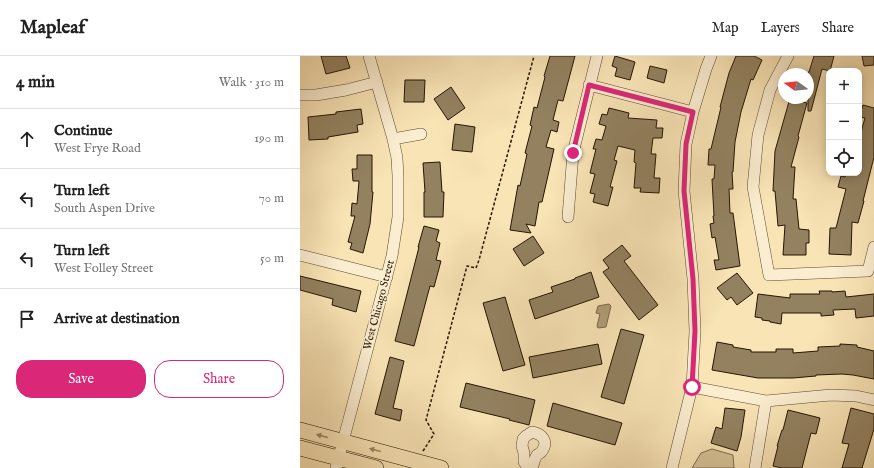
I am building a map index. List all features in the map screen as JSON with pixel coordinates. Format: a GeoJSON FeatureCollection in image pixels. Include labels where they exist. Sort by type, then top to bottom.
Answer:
{"type":"FeatureCollection","features":[{"type":"Feature","properties":{"kind":"main road"},"geometry":{"type":"LineString","coordinates":[[300,430],[441,468]]}},
{"type":"Feature","properties":{"kind":"main road"},"geometry":{"type":"LineString","coordinates":[[300,448],[338,463],[376,468]]}},
{"type":"Feature","properties":{"kind":"street","name":"West Chicago Street"},"geometry":{"type":"LineString","coordinates":[[338,463],[392,256],[398,217],[398,176],[394,139],[369,56]]}},
{"type":"Feature","properties":{"kind":"street"},"geometry":{"type":"LineString","coordinates":[[568,217],[573,153],[597,56]]}},
{"type":"Feature","properties":{"kind":"street"},"geometry":{"type":"LineString","coordinates":[[672,468],[692,387],[695,331],[693,279],[684,191],[686,144],[693,112],[711,56]]}},
{"type":"Feature","properties":{"kind":"street"},"geometry":{"type":"LineString","coordinates":[[788,56],[770,90],[758,135],[753,187],[769,275],[868,270],[874,247]]}},
{"type":"Feature","properties":{"kind":"street"},"geometry":{"type":"LineString","coordinates":[[300,95],[316,95],[346,90],[377,82]]}},
{"type":"Feature","properties":{"kind":"street"},"geometry":{"type":"LineString","coordinates":[[589,85],[693,112]]}},
{"type":"Feature","properties":{"kind":"street"},"geometry":{"type":"LineString","coordinates":[[394,139],[420,134]]}},
{"type":"Feature","properties":{"kind":"street"},"geometry":{"type":"LineString","coordinates":[[300,255],[386,277]]}},
{"type":"Feature","properties":{"kind":"street"},"geometry":{"type":"LineString","coordinates":[[692,387],[766,400],[831,394],[856,396],[874,400]]}},
{"type":"Feature","properties":{"kind":"street"},"geometry":{"type":"LineString","coordinates":[[755,468],[766,400]]}},
{"type":"Feature","properties":{"kind":"path"},"geometry":{"type":"LineString","coordinates":[[419,462],[422,452],[434,434],[426,420],[467,266],[476,268],[481,253],[534,56]]}},
{"type":"Feature","properties":{"kind":"shaded area"},"geometry":{"type":"Polygon","coordinates":[[[609,304],[611,306],[606,327],[598,328],[597,326],[600,314],[596,313],[598,306],[609,304]]]}},
{"type":"Feature","properties":{"kind":"shaded area"},"geometry":{"type":"Polygon","coordinates":[[[712,449],[733,455],[734,468],[692,468],[701,453],[712,449]]]}},
{"type":"Feature","properties":{"kind":"building"},"geometry":{"type":"Polygon","coordinates":[[[321,56],[346,56],[350,68],[326,74],[321,56]]]}},
{"type":"Feature","properties":{"kind":"building"},"geometry":{"type":"Polygon","coordinates":[[[550,56],[575,56],[563,101],[558,100],[553,120],[559,122],[557,132],[551,130],[546,147],[554,149],[542,202],[539,202],[535,226],[526,224],[531,233],[510,230],[518,185],[520,186],[527,154],[525,153],[532,126],[530,125],[534,107],[537,108],[550,56]]]}},
{"type":"Feature","properties":{"kind":"building"},"geometry":{"type":"Polygon","coordinates":[[[615,56],[635,62],[630,80],[615,76],[617,68],[612,66],[615,56]]]}},
{"type":"Feature","properties":{"kind":"building"},"geometry":{"type":"Polygon","coordinates":[[[736,56],[754,56],[762,60],[753,80],[751,79],[741,112],[735,142],[732,172],[733,189],[729,189],[730,213],[733,213],[740,266],[716,270],[714,260],[719,260],[715,237],[712,238],[710,224],[714,223],[712,179],[714,179],[715,165],[708,165],[709,149],[711,149],[729,73],[736,56]]]}},
{"type":"Feature","properties":{"kind":"building"},"geometry":{"type":"Polygon","coordinates":[[[814,56],[834,56],[831,68],[826,68],[826,70],[822,69],[814,100],[814,68],[810,68],[814,56]]]}},
{"type":"Feature","properties":{"kind":"building"},"geometry":{"type":"Polygon","coordinates":[[[862,56],[874,56],[874,65],[864,66],[862,56]]]}},
{"type":"Feature","properties":{"kind":"building"},"geometry":{"type":"Polygon","coordinates":[[[650,66],[667,70],[664,83],[647,78],[650,66]]]}},
{"type":"Feature","properties":{"kind":"building"},"geometry":{"type":"Polygon","coordinates":[[[405,80],[425,80],[424,102],[404,102],[405,80]]]}},
{"type":"Feature","properties":{"kind":"building"},"geometry":{"type":"Polygon","coordinates":[[[451,87],[465,108],[448,120],[434,99],[451,87]]]}},
{"type":"Feature","properties":{"kind":"building"},"geometry":{"type":"Polygon","coordinates":[[[788,104],[807,104],[791,167],[795,167],[793,199],[796,199],[799,229],[809,230],[809,243],[806,243],[806,255],[783,255],[785,225],[778,226],[775,191],[773,191],[775,151],[788,104]]]}},
{"type":"Feature","properties":{"kind":"building"},"geometry":{"type":"Polygon","coordinates":[[[808,104],[813,104],[811,111],[808,111],[808,104]]]}},
{"type":"Feature","properties":{"kind":"building"},"geometry":{"type":"Polygon","coordinates":[[[863,105],[874,108],[874,157],[858,223],[852,222],[851,255],[829,254],[830,228],[836,228],[846,189],[838,187],[841,176],[862,176],[862,128],[865,118],[862,118],[863,105]]]}},
{"type":"Feature","properties":{"kind":"building"},"geometry":{"type":"Polygon","coordinates":[[[609,108],[629,113],[628,118],[657,120],[656,128],[663,128],[662,138],[653,138],[651,154],[656,154],[654,178],[660,178],[659,193],[640,192],[641,188],[634,188],[636,163],[634,162],[635,150],[618,146],[614,160],[617,161],[610,187],[613,187],[608,206],[593,202],[595,194],[590,193],[595,174],[590,173],[596,149],[593,149],[596,139],[602,140],[606,126],[599,124],[602,114],[607,115],[609,108]]]}},
{"type":"Feature","properties":{"kind":"building"},"geometry":{"type":"Polygon","coordinates":[[[361,109],[363,124],[357,125],[358,132],[328,137],[328,139],[309,140],[308,117],[336,114],[336,112],[361,109]]]}},
{"type":"Feature","properties":{"kind":"building"},"geometry":{"type":"Polygon","coordinates":[[[455,124],[475,127],[472,152],[452,150],[455,124]]]}},
{"type":"Feature","properties":{"kind":"building"},"geometry":{"type":"Polygon","coordinates":[[[357,155],[372,155],[373,192],[370,224],[363,253],[350,249],[352,243],[348,242],[355,216],[351,216],[352,203],[357,204],[359,181],[353,181],[352,169],[357,169],[357,155]]]}},
{"type":"Feature","properties":{"kind":"building"},"geometry":{"type":"Polygon","coordinates":[[[440,162],[442,192],[444,192],[443,217],[424,217],[425,192],[423,163],[440,162]]]}},
{"type":"Feature","properties":{"kind":"building"},"geometry":{"type":"Polygon","coordinates":[[[424,226],[439,230],[436,241],[440,243],[436,260],[441,261],[434,287],[430,286],[414,346],[395,341],[424,226]]]}},
{"type":"Feature","properties":{"kind":"building"},"geometry":{"type":"Polygon","coordinates":[[[533,236],[544,253],[524,266],[513,249],[533,236]]]}},
{"type":"Feature","properties":{"kind":"building"},"geometry":{"type":"Polygon","coordinates":[[[622,245],[631,256],[624,261],[658,305],[639,320],[603,272],[609,268],[603,260],[622,245]]]}},
{"type":"Feature","properties":{"kind":"building"},"geometry":{"type":"Polygon","coordinates":[[[591,272],[599,297],[535,319],[529,300],[553,292],[551,287],[591,272]]]}},
{"type":"Feature","properties":{"kind":"building"},"geometry":{"type":"Polygon","coordinates":[[[737,273],[753,293],[737,305],[731,297],[727,300],[717,288],[737,273]]]}},
{"type":"Feature","properties":{"kind":"building"},"geometry":{"type":"Polygon","coordinates":[[[300,276],[361,291],[356,312],[332,305],[333,299],[300,290],[300,276]]]}},
{"type":"Feature","properties":{"kind":"building"},"geometry":{"type":"Polygon","coordinates":[[[819,291],[845,291],[846,297],[874,294],[874,316],[856,318],[855,309],[833,310],[834,315],[821,316],[821,313],[782,313],[781,324],[755,317],[758,294],[790,298],[790,294],[820,294],[819,291]]]}},
{"type":"Feature","properties":{"kind":"building"},"geometry":{"type":"Polygon","coordinates":[[[505,297],[525,365],[503,371],[483,303],[505,297]]]}},
{"type":"Feature","properties":{"kind":"building"},"geometry":{"type":"Polygon","coordinates":[[[621,329],[644,335],[624,404],[601,397],[621,329]]]}},
{"type":"Feature","properties":{"kind":"building"},"geometry":{"type":"Polygon","coordinates":[[[717,342],[733,345],[733,347],[751,350],[751,352],[776,352],[776,349],[793,349],[793,353],[818,351],[818,347],[840,346],[840,344],[857,345],[857,347],[874,351],[874,379],[842,374],[793,378],[758,378],[712,370],[717,342]]]}},
{"type":"Feature","properties":{"kind":"building"},"geometry":{"type":"Polygon","coordinates":[[[598,344],[602,364],[533,378],[529,357],[598,344]]]}},
{"type":"Feature","properties":{"kind":"building"},"geometry":{"type":"Polygon","coordinates":[[[390,357],[404,361],[393,408],[402,410],[400,421],[375,414],[390,357]]]}},
{"type":"Feature","properties":{"kind":"building"},"geometry":{"type":"Polygon","coordinates":[[[466,383],[535,400],[529,425],[460,407],[466,383]]]}},
{"type":"Feature","properties":{"kind":"building"},"geometry":{"type":"Polygon","coordinates":[[[553,403],[622,423],[615,445],[547,426],[553,403]]]}},
{"type":"Feature","properties":{"kind":"building"},"geometry":{"type":"Polygon","coordinates":[[[725,408],[745,410],[741,437],[737,451],[711,443],[716,427],[722,429],[725,408]]]}},
{"type":"Feature","properties":{"kind":"building"},"geometry":{"type":"Polygon","coordinates":[[[851,408],[874,414],[874,429],[862,468],[842,468],[849,444],[842,443],[851,408]]]}},
{"type":"Feature","properties":{"kind":"building"},"geometry":{"type":"Polygon","coordinates":[[[788,410],[820,418],[816,434],[811,433],[802,468],[782,468],[773,466],[777,446],[788,410]]]}},
{"type":"Feature","properties":{"kind":"route"},"geometry":{"type":"LineString","coordinates":[[573,153],[589,85],[693,112],[686,144],[684,191],[693,279],[695,331],[692,387]]}}]}
